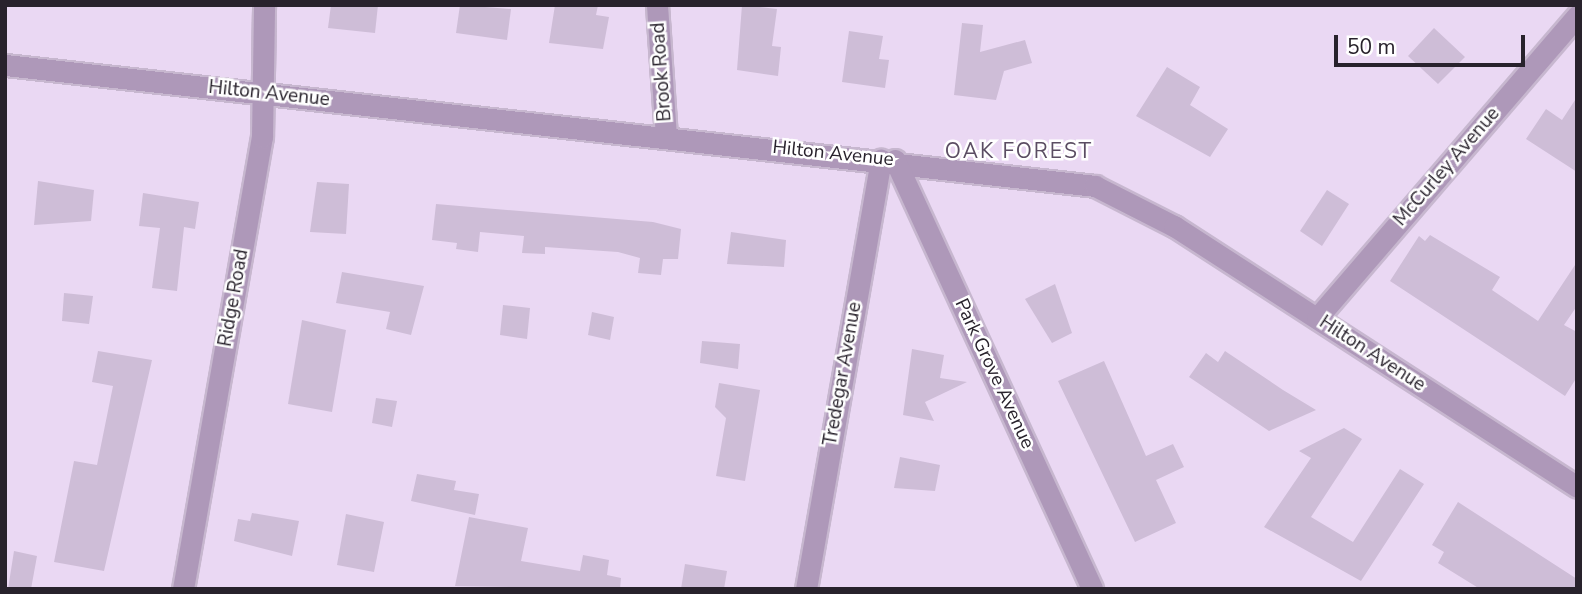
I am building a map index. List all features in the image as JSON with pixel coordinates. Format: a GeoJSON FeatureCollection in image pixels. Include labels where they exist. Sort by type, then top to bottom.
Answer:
{"type":"FeatureCollection","features":[{"type":"Feature","properties":{"kind":"street","name":"Ridge Road"},"geometry":{"type":"LineString","coordinates":[[183,589],[267,93],[264,5]]}},
{"type":"Feature","properties":{"kind":"street","name":"Brook Road"},"geometry":{"type":"LineString","coordinates":[[657,5],[666,138]]}},
{"type":"Feature","properties":{"kind":"street","name":"McCurley Avenue"},"geometry":{"type":"LineString","coordinates":[[1317,318],[1577,16]]}},
{"type":"Feature","properties":{"kind":"street","name":"Hilton Avenue"},"geometry":{"type":"LineString","coordinates":[[5,65],[888,160],[1095,186],[1174,226],[1577,487]]}},
{"type":"Feature","properties":{"kind":"street","name":"Tredegar Avenue"},"geometry":{"type":"LineString","coordinates":[[806,589],[888,160]]}},
{"type":"Feature","properties":{"kind":"street","name":"Park Grove Avenue"},"geometry":{"type":"LineString","coordinates":[[888,160],[1092,589]]}},
{"type":"Feature","properties":{"kind":"building"},"geometry":{"type":"Polygon","coordinates":[[[331,5],[378,5],[375,33],[328,28],[331,5]]]}},
{"type":"Feature","properties":{"kind":"building"},"geometry":{"type":"Polygon","coordinates":[[[460,5],[511,9],[507,40],[456,33],[460,5]]]}},
{"type":"Feature","properties":{"kind":"building"},"geometry":{"type":"Polygon","coordinates":[[[555,5],[598,5],[596,15],[609,17],[603,49],[549,43],[555,5]]]}},
{"type":"Feature","properties":{"kind":"building"},"geometry":{"type":"Polygon","coordinates":[[[742,5],[777,9],[772,46],[781,47],[778,76],[737,70],[742,5]]]}},
{"type":"Feature","properties":{"kind":"building"},"geometry":{"type":"Polygon","coordinates":[[[962,23],[983,25],[980,52],[1025,40],[1032,63],[1004,71],[996,100],[954,95],[962,23]]]}},
{"type":"Feature","properties":{"kind":"building"},"geometry":{"type":"Polygon","coordinates":[[[1434,28],[1465,57],[1438,84],[1408,56],[1434,28]]]}},
{"type":"Feature","properties":{"kind":"building"},"geometry":{"type":"Polygon","coordinates":[[[849,31],[883,36],[879,59],[889,60],[885,88],[842,82],[849,31]]]}},
{"type":"Feature","properties":{"kind":"building"},"geometry":{"type":"Polygon","coordinates":[[[1167,67],[1200,87],[1190,105],[1228,129],[1210,157],[1136,116],[1167,67]]]}},
{"type":"Feature","properties":{"kind":"building"},"geometry":{"type":"Polygon","coordinates":[[[1577,97],[1577,172],[1526,139],[1546,109],[1562,120],[1577,97]]]}},
{"type":"Feature","properties":{"kind":"building"},"geometry":{"type":"Polygon","coordinates":[[[38,181],[94,190],[91,221],[34,225],[38,181]]]}},
{"type":"Feature","properties":{"kind":"building"},"geometry":{"type":"Polygon","coordinates":[[[317,182],[349,184],[346,234],[310,232],[317,182]]]}},
{"type":"Feature","properties":{"kind":"building"},"geometry":{"type":"Polygon","coordinates":[[[1327,190],[1349,204],[1322,246],[1300,231],[1327,190]]]}},
{"type":"Feature","properties":{"kind":"building"},"geometry":{"type":"Polygon","coordinates":[[[143,193],[199,202],[195,229],[184,227],[177,291],[152,288],[160,228],[139,226],[143,193]]]}},
{"type":"Feature","properties":{"kind":"building"},"geometry":{"type":"Polygon","coordinates":[[[436,204],[653,222],[681,229],[678,259],[663,259],[661,275],[638,273],[640,258],[618,252],[545,247],[545,254],[522,253],[524,236],[480,232],[478,252],[456,249],[457,243],[432,240],[436,204]]]}},
{"type":"Feature","properties":{"kind":"building"},"geometry":{"type":"Polygon","coordinates":[[[731,232],[786,240],[784,267],[727,264],[731,232]]]}},
{"type":"Feature","properties":{"kind":"building"},"geometry":{"type":"Polygon","coordinates":[[[1430,235],[1500,277],[1492,290],[1538,321],[1577,262],[1577,306],[1564,325],[1577,332],[1577,377],[1565,396],[1390,281],[1419,236],[1425,241],[1430,235]]]}},
{"type":"Feature","properties":{"kind":"building"},"geometry":{"type":"Polygon","coordinates":[[[342,272],[424,286],[411,335],[386,329],[390,312],[336,303],[342,272]]]}},
{"type":"Feature","properties":{"kind":"building"},"geometry":{"type":"Polygon","coordinates":[[[1055,284],[1072,333],[1052,343],[1025,299],[1055,284]]]}},
{"type":"Feature","properties":{"kind":"building"},"geometry":{"type":"Polygon","coordinates":[[[64,293],[93,296],[89,324],[62,321],[64,293]]]}},
{"type":"Feature","properties":{"kind":"building"},"geometry":{"type":"Polygon","coordinates":[[[503,305],[530,308],[527,339],[500,335],[503,305]]]}},
{"type":"Feature","properties":{"kind":"building"},"geometry":{"type":"Polygon","coordinates":[[[592,312],[614,317],[610,340],[588,335],[592,312]]]}},
{"type":"Feature","properties":{"kind":"building"},"geometry":{"type":"Polygon","coordinates":[[[302,320],[346,330],[332,412],[288,404],[302,320]]]}},
{"type":"Feature","properties":{"kind":"building"},"geometry":{"type":"Polygon","coordinates":[[[702,341],[740,344],[738,369],[700,363],[702,341]]]}},
{"type":"Feature","properties":{"kind":"building"},"geometry":{"type":"Polygon","coordinates":[[[912,349],[944,355],[940,378],[967,382],[925,402],[934,421],[903,415],[912,349]]]}},
{"type":"Feature","properties":{"kind":"building"},"geometry":{"type":"Polygon","coordinates":[[[98,351],[152,360],[104,571],[54,562],[74,461],[97,465],[113,386],[92,382],[98,351]]]}},
{"type":"Feature","properties":{"kind":"building"},"geometry":{"type":"Polygon","coordinates":[[[1225,351],[1316,410],[1269,431],[1189,377],[1206,353],[1218,362],[1225,351]]]}},
{"type":"Feature","properties":{"kind":"building"},"geometry":{"type":"Polygon","coordinates":[[[1104,361],[1146,456],[1173,444],[1184,467],[1156,480],[1176,523],[1135,542],[1058,381],[1104,361]]]}},
{"type":"Feature","properties":{"kind":"building"},"geometry":{"type":"Polygon","coordinates":[[[719,383],[760,390],[745,481],[716,476],[726,418],[715,407],[719,383]]]}},
{"type":"Feature","properties":{"kind":"building"},"geometry":{"type":"Polygon","coordinates":[[[376,398],[397,401],[392,427],[372,423],[376,398]]]}},
{"type":"Feature","properties":{"kind":"building"},"geometry":{"type":"Polygon","coordinates":[[[1344,428],[1362,439],[1311,517],[1353,542],[1400,469],[1424,484],[1361,581],[1264,527],[1311,458],[1299,451],[1344,428]]]}},
{"type":"Feature","properties":{"kind":"building"},"geometry":{"type":"Polygon","coordinates":[[[900,457],[940,465],[935,491],[894,488],[900,457]]]}},
{"type":"Feature","properties":{"kind":"building"},"geometry":{"type":"Polygon","coordinates":[[[417,474],[456,481],[454,490],[479,494],[475,515],[411,501],[417,474]]]}},
{"type":"Feature","properties":{"kind":"building"},"geometry":{"type":"Polygon","coordinates":[[[1458,502],[1577,579],[1577,589],[1480,589],[1438,563],[1444,552],[1432,545],[1458,502]]]}},
{"type":"Feature","properties":{"kind":"building"},"geometry":{"type":"Polygon","coordinates":[[[252,513],[299,521],[292,556],[234,541],[238,519],[250,521],[252,513]]]}},
{"type":"Feature","properties":{"kind":"building"},"geometry":{"type":"Polygon","coordinates":[[[346,514],[384,522],[374,572],[337,565],[346,514]]]}},
{"type":"Feature","properties":{"kind":"building"},"geometry":{"type":"Polygon","coordinates":[[[469,517],[528,528],[521,561],[580,571],[583,555],[609,560],[607,575],[621,578],[620,589],[455,586],[469,517]]]}},
{"type":"Feature","properties":{"kind":"building"},"geometry":{"type":"Polygon","coordinates":[[[14,551],[37,556],[31,589],[8,589],[14,551]]]}},
{"type":"Feature","properties":{"kind":"building"},"geometry":{"type":"Polygon","coordinates":[[[685,564],[727,571],[724,589],[681,589],[685,564]]]}},
{"type":"Feature","properties":{"kind":"district","name":"OAK FOREST"},"geometry":{"type":"Point","coordinates":[1019,151]}}]}
